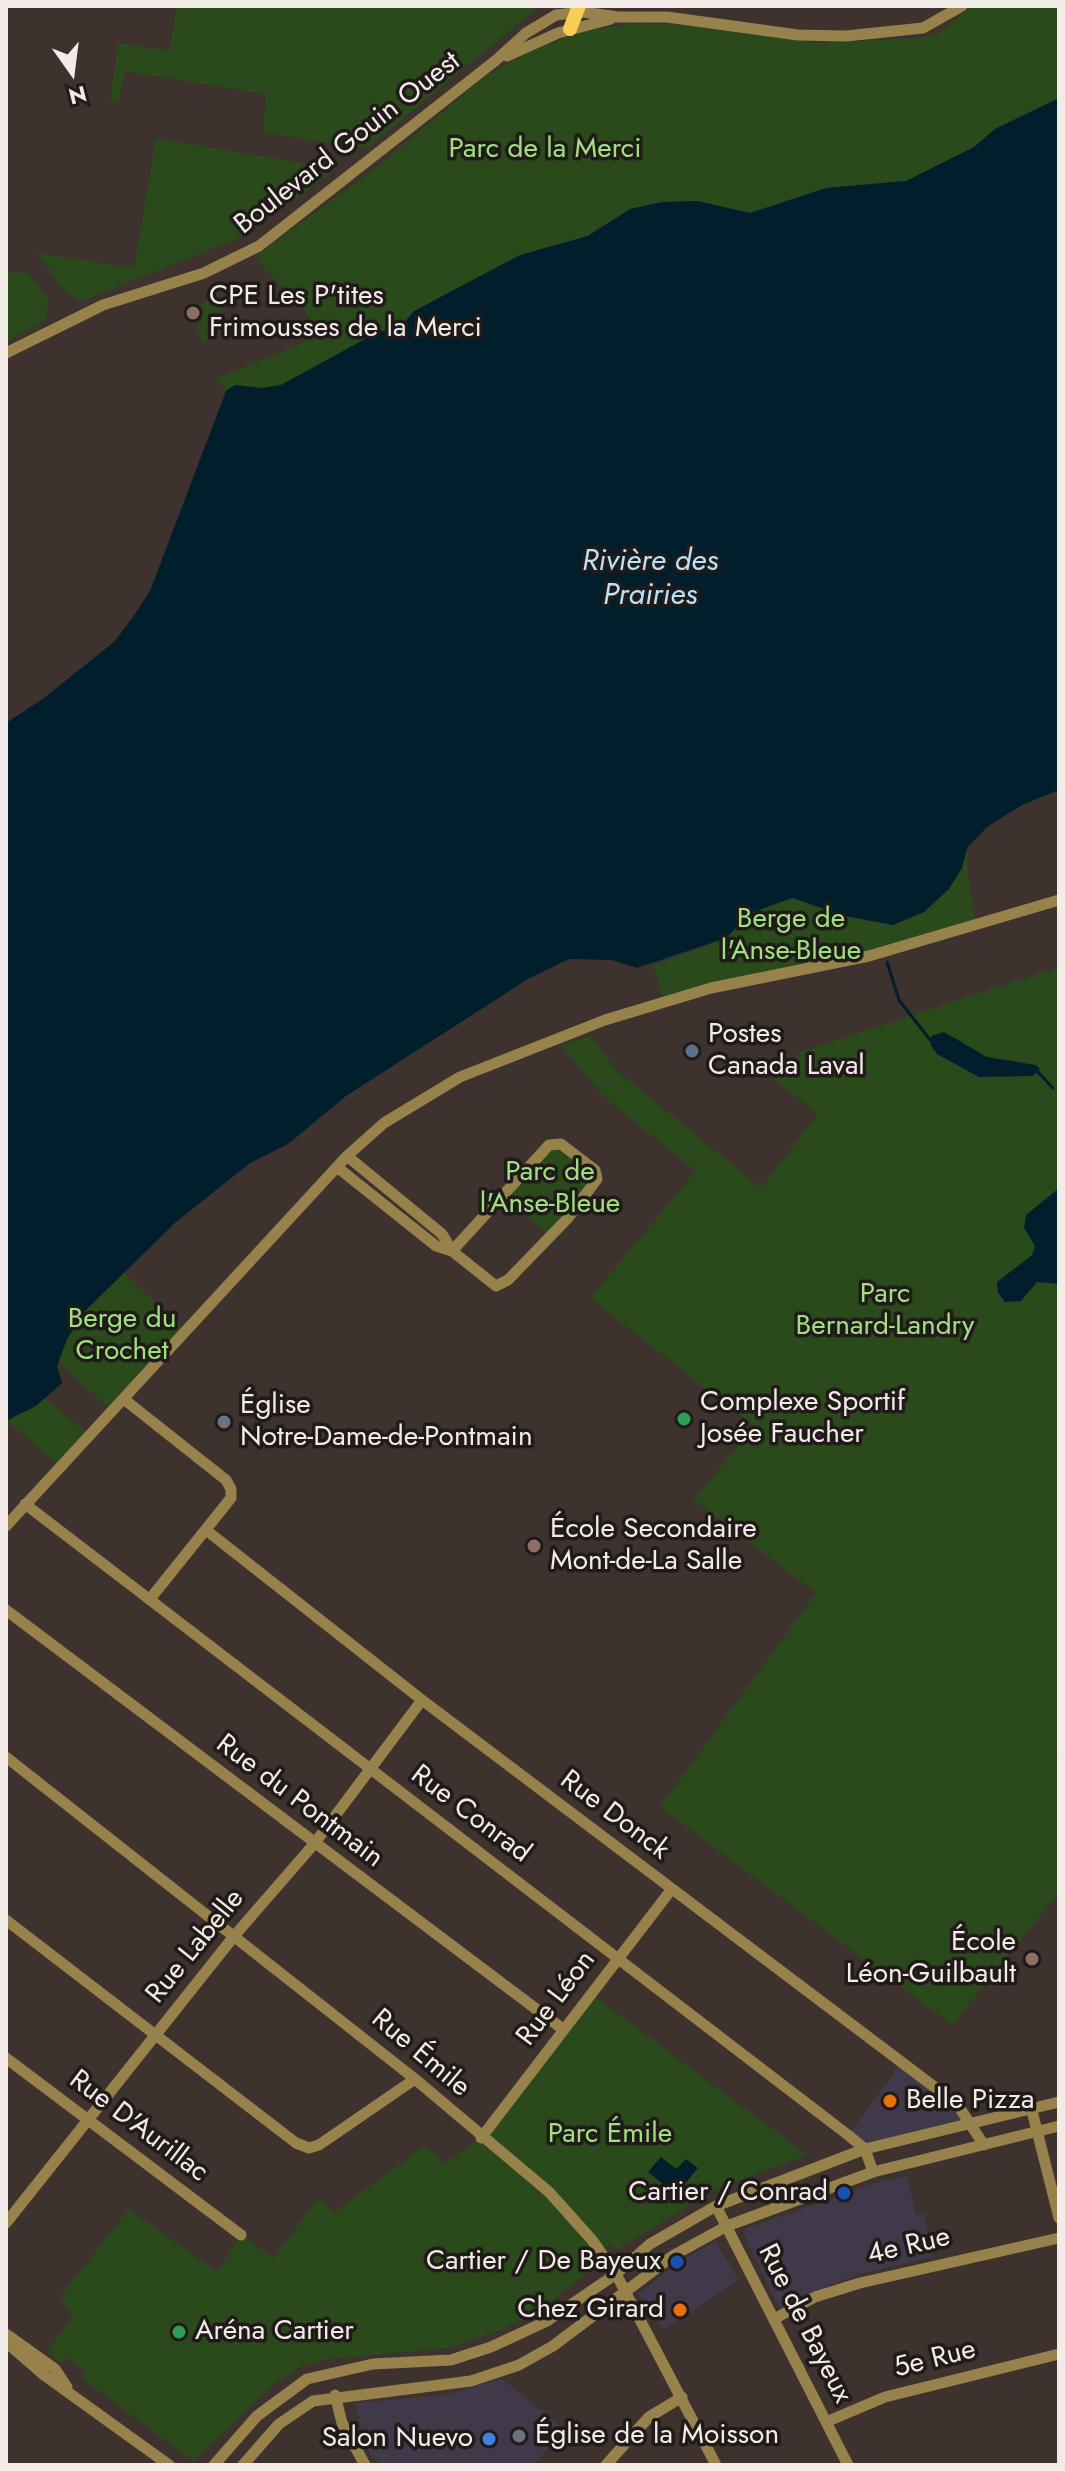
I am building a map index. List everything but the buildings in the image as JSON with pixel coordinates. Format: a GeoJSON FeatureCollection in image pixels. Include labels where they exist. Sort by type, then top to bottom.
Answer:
{"type":"FeatureCollection","features":[{"type":"Feature","properties":{"kind":"main road"},"geometry":{"type":"LineString","coordinates":[[570,29],[572,9]]}},
{"type":"Feature","properties":{"kind":"street","name":"Boulevard Gouin Ouest"},"geometry":{"type":"LineString","coordinates":[[6,353],[103,305],[204,273],[259,246],[539,24],[572,9],[618,17],[677,18],[798,35],[846,36],[923,28],[962,6]]}},
{"type":"Feature","properties":{"kind":"street","name":"Boulevard Gouin Ouest"},"geometry":{"type":"LineString","coordinates":[[495,61],[570,29],[618,17]]}},
{"type":"Feature","properties":{"kind":"street"},"geometry":{"type":"LineString","coordinates":[[6,1526],[347,1156],[384,1123],[460,1077],[605,1020],[711,988],[869,956],[1059,900]]}},
{"type":"Feature","properties":{"kind":"street"},"geometry":{"type":"LineString","coordinates":[[347,1156],[442,1234],[452,1251],[496,1286],[508,1280],[568,1218],[597,1179],[595,1170],[561,1144],[549,1145],[452,1251]]}},
{"type":"Feature","properties":{"kind":"street"},"geometry":{"type":"LineString","coordinates":[[337,1167],[436,1246],[452,1251]]}},
{"type":"Feature","properties":{"kind":"street"},"geometry":{"type":"LineString","coordinates":[[125,1400],[226,1480],[231,1489],[231,1498],[150,1599]]}},
{"type":"Feature","properties":{"kind":"street","name":"Rue Conrad"},"geometry":{"type":"LineString","coordinates":[[25,1504],[865,2149]]}},
{"type":"Feature","properties":{"kind":"street","name":"Rue Donck"},"geometry":{"type":"LineString","coordinates":[[206,1530],[422,1700],[957,2104],[984,2145]]}},
{"type":"Feature","properties":{"kind":"street","name":"Rue du Pontmain"},"geometry":{"type":"LineString","coordinates":[[6,1610],[564,2030]]}},
{"type":"Feature","properties":{"kind":"street","name":"Rue Labelle"},"geometry":{"type":"LineString","coordinates":[[6,2223],[235,1935],[314,1844],[422,1700]]}},
{"type":"Feature","properties":{"kind":"street","name":"Rue Émile"},"geometry":{"type":"LineString","coordinates":[[6,1757],[415,2079],[481,2138],[549,2192],[592,2240],[616,2274],[716,2465]]}},
{"type":"Feature","properties":{"kind":"street","name":"Rue Léon"},"geometry":{"type":"LineString","coordinates":[[481,2138],[671,1890]]}},
{"type":"Feature","properties":{"kind":"street"},"geometry":{"type":"LineString","coordinates":[[6,1920],[296,2143],[309,2148],[319,2145],[415,2079]]}},
{"type":"Feature","properties":{"kind":"street","name":"Rue D'Aurillac"},"geometry":{"type":"LineString","coordinates":[[6,2058],[241,2235]]}},
{"type":"Feature","properties":{"kind":"street"},"geometry":{"type":"LineString","coordinates":[[214,2465],[257,2416],[307,2379],[373,2364],[451,2360],[491,2347],[547,2321],[616,2274],[650,2244],[716,2206],[865,2149],[1059,2102]]}},
{"type":"Feature","properties":{"kind":"street"},"geometry":{"type":"LineString","coordinates":[[1032,2111],[1059,2218]]}},
{"type":"Feature","properties":{"kind":"street"},"geometry":{"type":"LineString","coordinates":[[243,2465],[265,2437],[313,2401],[335,2395],[442,2385],[497,2374],[553,2346],[674,2255],[727,2226],[873,2172],[1059,2126]]}},
{"type":"Feature","properties":{"kind":"street"},"geometry":{"type":"LineString","coordinates":[[865,2149],[873,2172]]}},
{"type":"Feature","properties":{"kind":"street","name":"Rue de Bayeux"},"geometry":{"type":"LineString","coordinates":[[716,2206],[848,2465]]}},
{"type":"Feature","properties":{"kind":"street","name":"4e Rue"},"geometry":{"type":"LineString","coordinates":[[774,2319],[815,2297],[860,2283],[1059,2238]]}},
{"type":"Feature","properties":{"kind":"street"},"geometry":{"type":"LineString","coordinates":[[6,2334],[53,2368],[70,2391]]}},
{"type":"Feature","properties":{"kind":"street"},"geometry":{"type":"LineString","coordinates":[[6,2342],[44,2375],[169,2465]]}},
{"type":"Feature","properties":{"kind":"street","name":"5e Rue"},"geometry":{"type":"LineString","coordinates":[[826,2422],[885,2397],[1059,2354]]}},
{"type":"Feature","properties":{"kind":"street"},"geometry":{"type":"LineString","coordinates":[[335,2395],[342,2423],[365,2465]]}},
{"type":"Feature","properties":{"kind":"street"},"geometry":{"type":"LineString","coordinates":[[606,2465],[649,2417],[682,2397]]}},
{"type":"Feature","properties":{"kind":"shaded area"},"geometry":{"type":"Polygon","coordinates":[[[899,2066],[955,2108],[967,2122],[865,2149],[848,2135],[899,2066]]]}},
{"type":"Feature","properties":{"kind":"shaded area"},"geometry":{"type":"Polygon","coordinates":[[[907,2176],[916,2215],[924,2214],[933,2257],[859,2274],[806,2295],[780,2310],[742,2230],[874,2183],[907,2176]]]}},
{"type":"Feature","properties":{"kind":"shaded area"},"geometry":{"type":"Polygon","coordinates":[[[716,2241],[738,2280],[663,2330],[638,2293],[682,2260],[716,2241]]]}},
{"type":"Feature","properties":{"kind":"shaded area"},"geometry":{"type":"Polygon","coordinates":[[[502,2379],[563,2428],[534,2465],[383,2465],[370,2454],[354,2403],[445,2395],[502,2379]]]}},
{"type":"Feature","properties":{"kind":"green space"},"geometry":{"type":"Polygon","coordinates":[[[177,6],[540,6],[367,148],[263,133],[266,94],[125,71],[118,102],[110,101],[118,43],[169,51],[177,6]]]}},
{"type":"Feature","properties":{"kind":"green space","name":"Parc de la Merci"},"geometry":{"type":"Polygon","coordinates":[[[972,6],[1059,6],[1059,98],[995,129],[974,147],[906,181],[826,188],[750,213],[697,201],[601,225],[588,236],[520,255],[405,319],[401,327],[378,332],[281,385],[262,388],[235,385],[226,391],[217,379],[317,337],[304,308],[265,270],[257,255],[374,169],[487,75],[534,49],[582,32],[634,23],[694,26],[819,43],[919,38],[939,33],[972,6]]]}},
{"type":"Feature","properties":{"kind":"green space"},"geometry":{"type":"Polygon","coordinates":[[[156,138],[324,167],[328,176],[240,238],[82,301],[67,293],[36,253],[134,268],[156,138]]]}},
{"type":"Feature","properties":{"kind":"green space"},"geometry":{"type":"Polygon","coordinates":[[[27,272],[49,300],[45,320],[6,342],[6,273],[27,272]]]}},
{"type":"Feature","properties":{"kind":"green space"},"geometry":{"type":"Polygon","coordinates":[[[216,288],[224,306],[209,339],[203,342],[196,326],[203,323],[199,314],[204,311],[201,303],[212,298],[209,291],[216,288]]]}},
{"type":"Feature","properties":{"kind":"green space","name":"Berge de l'Anse-Bleue"},"geometry":{"type":"Polygon","coordinates":[[[967,848],[976,927],[665,1002],[653,966],[726,938],[751,913],[793,897],[845,916],[893,925],[924,912],[949,889],[962,868],[967,848]]]}},
{"type":"Feature","properties":{"kind":"green space","name":"Parc Bernard-Landry"},"geometry":{"type":"Polygon","coordinates":[[[1059,967],[1059,1751],[1055,1757],[1059,1760],[1059,1893],[952,2025],[660,1807],[816,1593],[694,1500],[754,1426],[590,1298],[696,1171],[605,1098],[561,1045],[592,1036],[615,1069],[761,1188],[818,1114],[774,1080],[800,1052],[1059,967]]]}},
{"type":"Feature","properties":{"kind":"green space","name":"Parc de l'Anse-Bleue"},"geometry":{"type":"Polygon","coordinates":[[[561,1144],[597,1179],[549,1235],[503,1196],[539,1152],[561,1144]]]}},
{"type":"Feature","properties":{"kind":"green space","name":"Berge du Crochet"},"geometry":{"type":"Polygon","coordinates":[[[123,1272],[187,1331],[113,1412],[59,1363],[67,1339],[85,1311],[123,1272]]]}},
{"type":"Feature","properties":{"kind":"green space"},"geometry":{"type":"Polygon","coordinates":[[[45,1398],[91,1436],[61,1467],[7,1421],[45,1398]]]}},
{"type":"Feature","properties":{"kind":"green space","name":"Parc Émile"},"geometry":{"type":"Polygon","coordinates":[[[592,1994],[807,2155],[716,2189],[617,2250],[610,2245],[590,2258],[593,2268],[539,2311],[506,2328],[449,2348],[330,2359],[302,2366],[274,2384],[193,2461],[81,2377],[86,2371],[67,2358],[61,2364],[47,2351],[73,2316],[60,2297],[129,2209],[217,2272],[241,2235],[274,2258],[319,2197],[333,2213],[425,2146],[445,2163],[481,2138],[592,1994]]]}},
{"type":"Feature","properties":{"kind":"water","name":"Rivière des Prairies"},"geometry":{"type":"Polygon","coordinates":[[[1059,98],[1059,790],[1022,805],[987,827],[967,848],[962,868],[949,889],[924,912],[893,925],[845,916],[792,898],[751,913],[726,938],[637,968],[612,960],[569,959],[528,979],[346,1096],[288,1144],[250,1163],[176,1222],[85,1311],[67,1339],[57,1366],[62,1383],[36,1406],[6,1421],[6,723],[44,698],[114,642],[133,617],[150,591],[226,391],[235,385],[262,388],[281,385],[378,332],[401,327],[414,311],[520,255],[588,236],[630,209],[662,202],[697,201],[750,213],[826,188],[906,181],[974,147],[995,129],[1059,98]]]}},
{"type":"Feature","properties":{"kind":"water"},"geometry":{"type":"Polygon","coordinates":[[[944,1032],[987,1057],[1036,1065],[1040,1069],[1033,1076],[979,1077],[937,1054],[931,1046],[931,1036],[944,1032]]]}},
{"type":"Feature","properties":{"kind":"water"},"geometry":{"type":"Polygon","coordinates":[[[1059,1188],[1059,1284],[1037,1282],[1021,1301],[1005,1302],[998,1293],[997,1282],[1032,1255],[1035,1246],[1024,1228],[1026,1215],[1059,1188]]]}},
{"type":"Feature","properties":{"kind":"water"},"geometry":{"type":"Polygon","coordinates":[[[661,2157],[676,2169],[686,2159],[698,2168],[676,2195],[648,2172],[661,2157]]]}},
{"type":"Feature","properties":{"kind":"waterway"},"geometry":{"type":"LineString","coordinates":[[887,962],[899,1000],[931,1041]]}},
{"type":"Feature","properties":{"kind":"waterway"},"geometry":{"type":"LineString","coordinates":[[1036,1070],[1053,1088]]}},
{"type":"Feature","properties":{"kind":"place","name":"CPE Les P'tites Frimousses de la Merci"},"geometry":{"type":"Point","coordinates":[193,313]}},
{"type":"Feature","properties":{"kind":"place","name":"Postes Canada Laval"},"geometry":{"type":"Point","coordinates":[692,1051]}},
{"type":"Feature","properties":{"kind":"place","name":"Complexe Sportif Josée Faucher"},"geometry":{"type":"Point","coordinates":[684,1419]}},
{"type":"Feature","properties":{"kind":"place","name":"Église Notre-Dame-de-Pontmain"},"geometry":{"type":"Point","coordinates":[224,1422]}},
{"type":"Feature","properties":{"kind":"place","name":"École Secondaire Mont-de-La Salle"},"geometry":{"type":"Point","coordinates":[534,1546]}},
{"type":"Feature","properties":{"kind":"place","name":"École Léon-Guilbault"},"geometry":{"type":"Point","coordinates":[1032,1959]}},
{"type":"Feature","properties":{"kind":"place","name":"Belle Pizza"},"geometry":{"type":"Point","coordinates":[890,2101]}},
{"type":"Feature","properties":{"kind":"place","name":"Cartier / Conrad"},"geometry":{"type":"Point","coordinates":[844,2193]}},
{"type":"Feature","properties":{"kind":"place","name":"Cartier / De Bayeux"},"geometry":{"type":"Point","coordinates":[677,2262]}},
{"type":"Feature","properties":{"kind":"place","name":"Chez Girard"},"geometry":{"type":"Point","coordinates":[680,2310]}},
{"type":"Feature","properties":{"kind":"place","name":"Aréna Cartier"},"geometry":{"type":"Point","coordinates":[179,2332]}},
{"type":"Feature","properties":{"kind":"place","name":"Église de la Moisson"},"geometry":{"type":"Point","coordinates":[519,2436]}},
{"type":"Feature","properties":{"kind":"place","name":"Salon Nuevo"},"geometry":{"type":"Point","coordinates":[489,2439]}}]}
